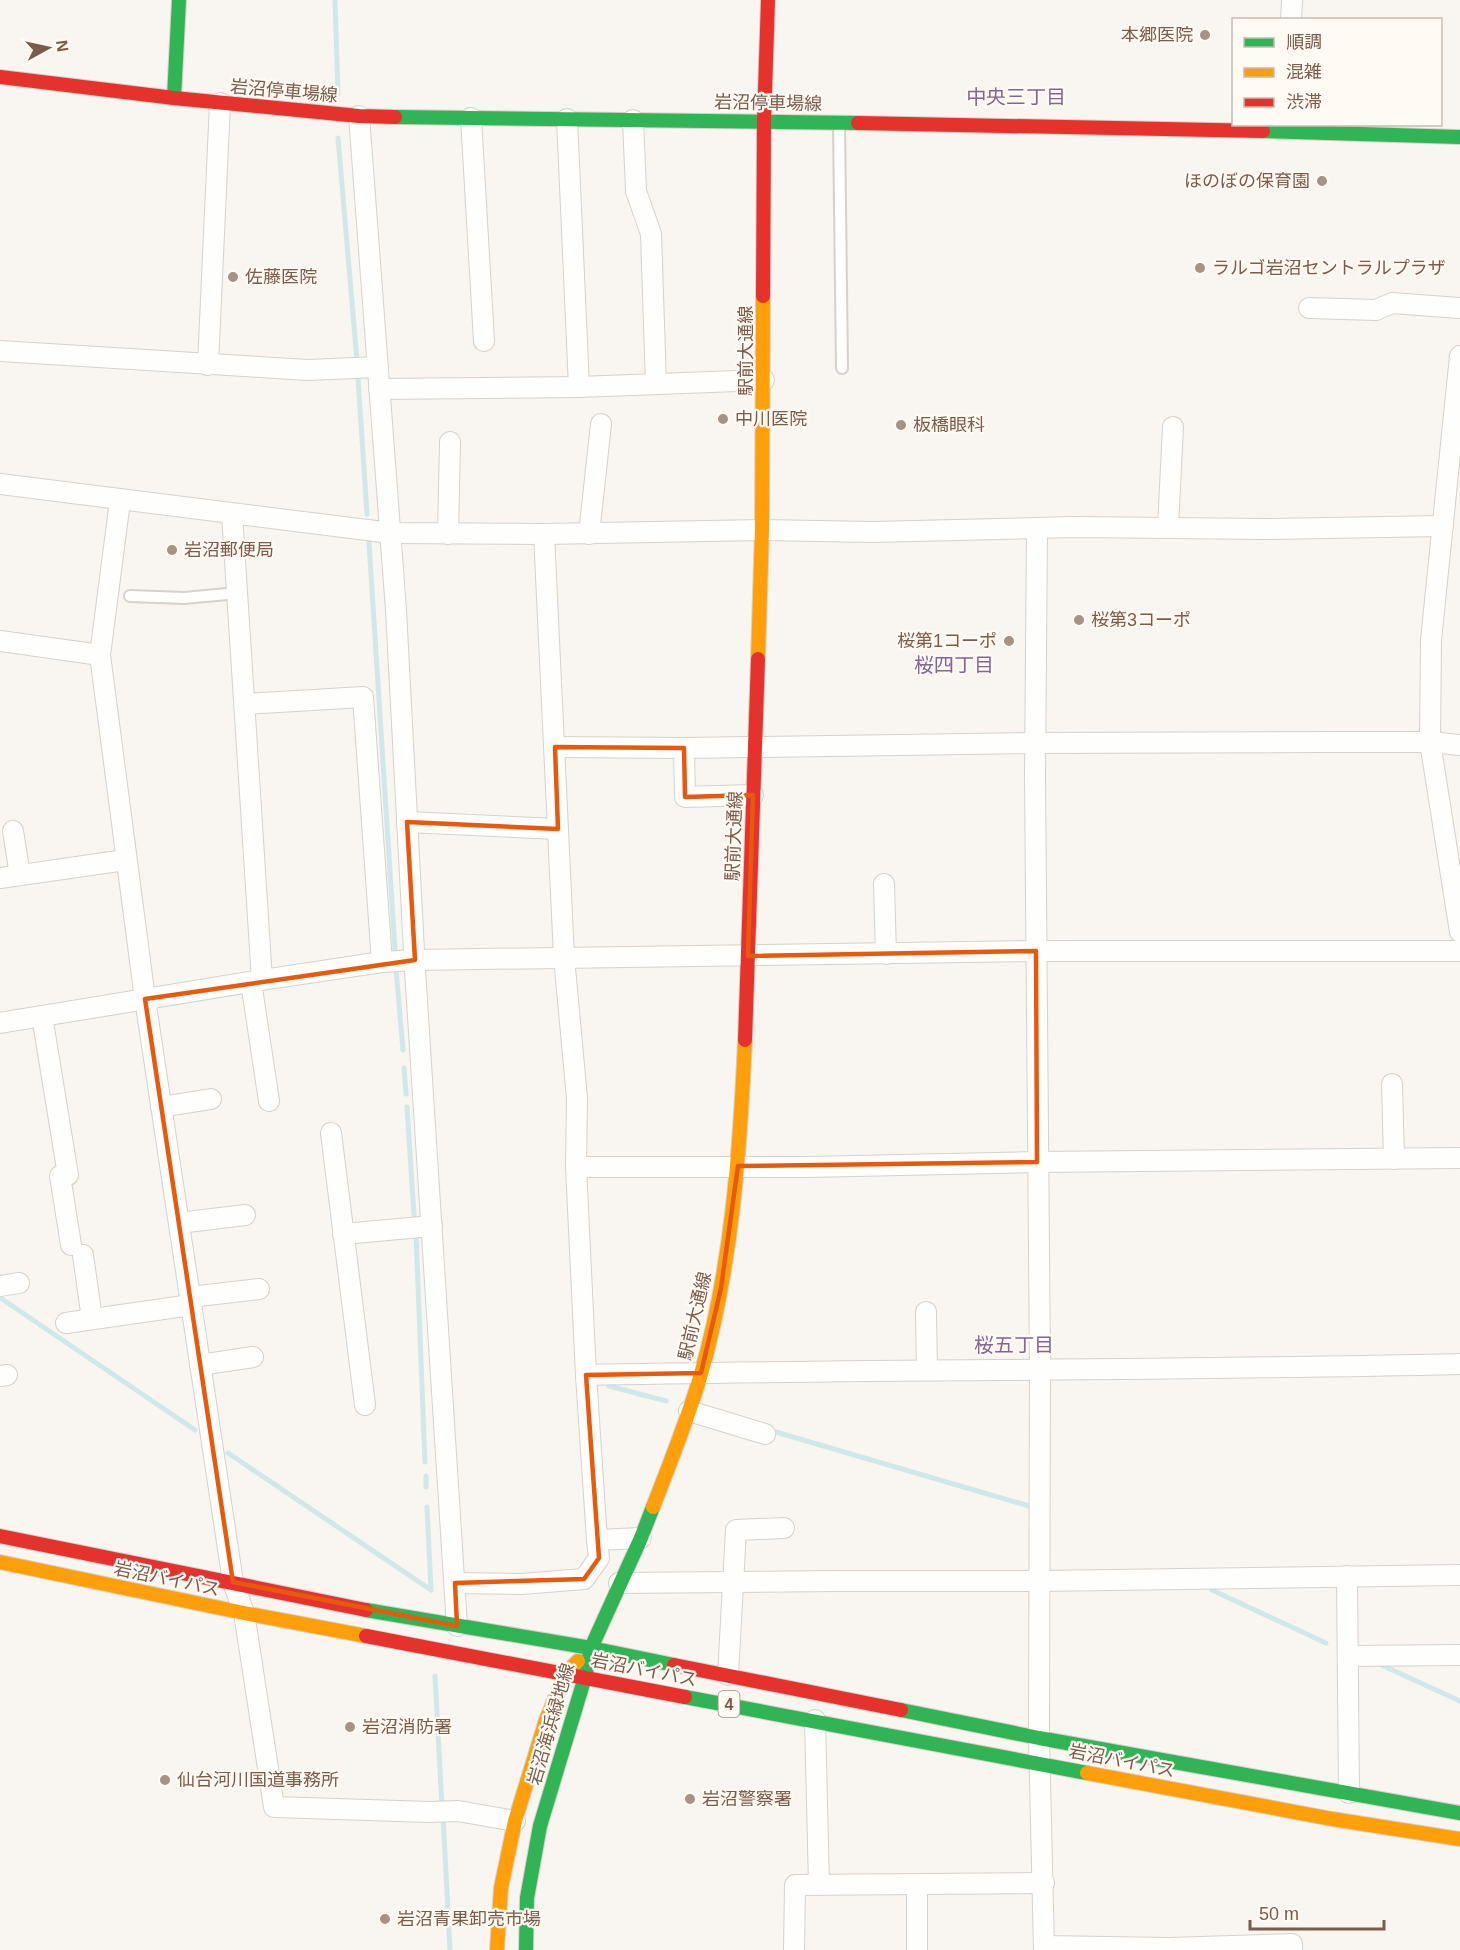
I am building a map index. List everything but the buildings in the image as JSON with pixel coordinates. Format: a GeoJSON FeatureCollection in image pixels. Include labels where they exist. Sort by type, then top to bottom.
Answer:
{"type":"FeatureCollection","features":[{"type":"Feature","properties":{"kind":"main road"},"geometry":{"type":"LineString","coordinates":[[174,98],[179,0]]}},
{"type":"Feature","properties":{"kind":"main road","name":"駅前大通線"},"geometry":{"type":"LineString","coordinates":[[591,1648],[641,1538],[701,1373],[721,1288],[738,1166],[746,1042],[762,530],[764,121],[768,0]]}},
{"type":"Feature","properties":{"kind":"main road","name":"岩沼停車場線"},"geometry":{"type":"LineString","coordinates":[[0,76],[174,98],[358,116],[1283,127],[1460,137]]}},
{"type":"Feature","properties":{"kind":"main road","name":"岩沼バイパス"},"geometry":{"type":"LineString","coordinates":[[0,1536],[457,1626],[591,1648],[1039,1738],[1460,1813]]}},
{"type":"Feature","properties":{"kind":"main road","name":"岩沼バイパス"},"geometry":{"type":"LineString","coordinates":[[0,1562],[244,1613],[1332,1819],[1460,1839]]}},
{"type":"Feature","properties":{"kind":"main road","name":"岩沼海浜緑地線"},"geometry":{"type":"LineString","coordinates":[[497,1950],[501,1888],[516,1821],[546,1720],[566,1673],[591,1648]]}},
{"type":"Feature","properties":{"kind":"main road","name":"岩沼海浜緑地線"},"geometry":{"type":"LineString","coordinates":[[526,1950],[527,1898],[540,1826],[585,1677],[591,1648]]}},
{"type":"Feature","properties":{"kind":"street"},"geometry":{"type":"LineString","coordinates":[[1291,18],[1292,0]]}},
{"type":"Feature","properties":{"kind":"street"},"geometry":{"type":"LineString","coordinates":[[208,365],[220,103]]}},
{"type":"Feature","properties":{"kind":"street"},"geometry":{"type":"LineString","coordinates":[[358,116],[391,533],[457,1626]]}},
{"type":"Feature","properties":{"kind":"street"},"geometry":{"type":"LineString","coordinates":[[471,118],[484,341]]}},
{"type":"Feature","properties":{"kind":"street"},"geometry":{"type":"LineString","coordinates":[[567,119],[579,387]]}},
{"type":"Feature","properties":{"kind":"street"},"geometry":{"type":"LineString","coordinates":[[633,120],[636,191],[651,234],[656,384]]}},
{"type":"Feature","properties":{"kind":"street"},"geometry":{"type":"LineString","coordinates":[[1309,309],[1377,310],[1392,303],[1460,308]]}},
{"type":"Feature","properties":{"kind":"street"},"geometry":{"type":"LineString","coordinates":[[0,351],[318,370],[377,367]]}},
{"type":"Feature","properties":{"kind":"street"},"geometry":{"type":"LineString","coordinates":[[1460,356],[1431,640],[1430,742],[1460,932]]}},
{"type":"Feature","properties":{"kind":"street"},"geometry":{"type":"LineString","coordinates":[[379,389],[579,387],[764,380]]}},
{"type":"Feature","properties":{"kind":"street"},"geometry":{"type":"LineString","coordinates":[[589,534],[601,424]]}},
{"type":"Feature","properties":{"kind":"street"},"geometry":{"type":"LineString","coordinates":[[1168,527],[1173,427]]}},
{"type":"Feature","properties":{"kind":"street"},"geometry":{"type":"LineString","coordinates":[[448,534],[450,442]]}},
{"type":"Feature","properties":{"kind":"street"},"geometry":{"type":"LineString","coordinates":[[0,484],[120,501],[391,533],[589,534],[762,530],[873,532],[1037,528],[1265,529],[1443,526]]}},
{"type":"Feature","properties":{"kind":"street"},"geometry":{"type":"LineString","coordinates":[[120,501],[100,655],[125,860],[190,1301],[233,1582],[244,1613],[274,1807],[430,1812],[458,1810],[516,1821]]}},
{"type":"Feature","properties":{"kind":"street"},"geometry":{"type":"LineString","coordinates":[[232,514],[245,704],[257,981],[269,1101]]}},
{"type":"Feature","properties":{"kind":"street"},"geometry":{"type":"LineString","coordinates":[[1037,528],[1035,743],[1041,1581],[1039,1738],[1044,1948],[1169,1949],[1292,1944],[1292,1950]]}},
{"type":"Feature","properties":{"kind":"street"},"geometry":{"type":"LineString","coordinates":[[455,1583],[531,1583],[584,1579],[599,1558],[586,1375],[576,1167],[577,1098],[564,957],[544,534]]}},
{"type":"Feature","properties":{"kind":"street"},"geometry":{"type":"LineString","coordinates":[[0,641],[100,655]]}},
{"type":"Feature","properties":{"kind":"street"},"geometry":{"type":"LineString","coordinates":[[245,704],[363,697],[382,962]]}},
{"type":"Feature","properties":{"kind":"street"},"geometry":{"type":"LineString","coordinates":[[555,747],[1430,742],[1460,745]]}},
{"type":"Feature","properties":{"kind":"street"},"geometry":{"type":"LineString","coordinates":[[684,748],[685,797],[753,795]]}},
{"type":"Feature","properties":{"kind":"street"},"geometry":{"type":"LineString","coordinates":[[407,822],[558,829]]}},
{"type":"Feature","properties":{"kind":"street"},"geometry":{"type":"LineString","coordinates":[[13,831],[20,875]]}},
{"type":"Feature","properties":{"kind":"street"},"geometry":{"type":"LineString","coordinates":[[0,878],[125,860]]}},
{"type":"Feature","properties":{"kind":"street"},"geometry":{"type":"LineString","coordinates":[[884,884],[886,954]]}},
{"type":"Feature","properties":{"kind":"street"},"geometry":{"type":"LineString","coordinates":[[0,1023],[382,962],[415,960],[1036,951],[1460,951]]}},
{"type":"Feature","properties":{"kind":"street"},"geometry":{"type":"LineString","coordinates":[[42,1016],[68,1175],[60,1176],[92,1320]]}},
{"type":"Feature","properties":{"kind":"street"},"geometry":{"type":"LineString","coordinates":[[1392,1084],[1394,1159]]}},
{"type":"Feature","properties":{"kind":"street"},"geometry":{"type":"LineString","coordinates":[[161,1107],[211,1099]]}},
{"type":"Feature","properties":{"kind":"street"},"geometry":{"type":"LineString","coordinates":[[331,1133],[365,1405]]}},
{"type":"Feature","properties":{"kind":"street"},"geometry":{"type":"LineString","coordinates":[[576,1167],[808,1167],[1037,1162],[1460,1158]]}},
{"type":"Feature","properties":{"kind":"street"},"geometry":{"type":"LineString","coordinates":[[179,1224],[245,1215]]}},
{"type":"Feature","properties":{"kind":"street"},"geometry":{"type":"LineString","coordinates":[[343,1234],[432,1226]]}},
{"type":"Feature","properties":{"kind":"street"},"geometry":{"type":"LineString","coordinates":[[66,1323],[259,1289]]}},
{"type":"Feature","properties":{"kind":"street"},"geometry":{"type":"LineString","coordinates":[[926,1312],[927,1370]]}},
{"type":"Feature","properties":{"kind":"street"},"geometry":{"type":"LineString","coordinates":[[200,1365],[253,1357]]}},
{"type":"Feature","properties":{"kind":"street"},"geometry":{"type":"LineString","coordinates":[[586,1375],[1290,1368],[1460,1364]]}},
{"type":"Feature","properties":{"kind":"street"},"geometry":{"type":"LineString","coordinates":[[689,1411],[765,1434]]}},
{"type":"Feature","properties":{"kind":"street"},"geometry":{"type":"LineString","coordinates":[[728,1675],[736,1530],[784,1528]]}},
{"type":"Feature","properties":{"kind":"street"},"geometry":{"type":"LineString","coordinates":[[597,1540],[641,1538]]}},
{"type":"Feature","properties":{"kind":"street"},"geometry":{"type":"LineString","coordinates":[[619,1583],[1041,1581],[1460,1575]]}},
{"type":"Feature","properties":{"kind":"street"},"geometry":{"type":"LineString","coordinates":[[1347,1576],[1349,1793]]}},
{"type":"Feature","properties":{"kind":"street"},"geometry":{"type":"LineString","coordinates":[[1348,1656],[1460,1654]]}},
{"type":"Feature","properties":{"kind":"street"},"geometry":{"type":"LineString","coordinates":[[815,1720],[819,1885]]}},
{"type":"Feature","properties":{"kind":"street"},"geometry":{"type":"LineString","coordinates":[[794,1950],[795,1885],[1044,1883]]}},
{"type":"Feature","properties":{"kind":"street"},"geometry":{"type":"LineString","coordinates":[[917,1884],[917,1950]]}},
{"type":"Feature","properties":{"kind":"lane"},"geometry":{"type":"LineString","coordinates":[[839,122],[842,368]]}},
{"type":"Feature","properties":{"kind":"lane"},"geometry":{"type":"LineString","coordinates":[[130,596],[184,598],[237,593]]}},
{"type":"Feature","properties":{"kind":"highlighted area"},"geometry":{"type":"Polygon","coordinates":[[[555,747],[684,748],[685,797],[753,795],[748,956],[1036,951],[1037,1162],[738,1166],[721,1288],[701,1373],[586,1375],[599,1558],[584,1579],[455,1583],[457,1626],[233,1582],[145,999],[415,960],[407,822],[558,829],[555,747]]]}},
{"type":"Feature","properties":{"kind":"waterway"},"geometry":{"type":"LineString","coordinates":[[335,0],[338,94]]}},
{"type":"Feature","properties":{"kind":"waterway"},"geometry":{"type":"LineString","coordinates":[[338,138],[357,361]]}},
{"type":"Feature","properties":{"kind":"waterway"},"geometry":{"type":"LineString","coordinates":[[358,378],[367,514]]}},
{"type":"Feature","properties":{"kind":"waterway"},"geometry":{"type":"LineString","coordinates":[[369,543],[395,950]]}},
{"type":"Feature","properties":{"kind":"waterway"},"geometry":{"type":"LineString","coordinates":[[396,969],[403,1050]]}},
{"type":"Feature","properties":{"kind":"waterway"},"geometry":{"type":"LineString","coordinates":[[404,1068],[406,1094]]}},
{"type":"Feature","properties":{"kind":"waterway"},"geometry":{"type":"LineString","coordinates":[[407,1107],[414,1215]]}},
{"type":"Feature","properties":{"kind":"waterway"},"geometry":{"type":"LineString","coordinates":[[416,1234],[425,1462]]}},
{"type":"Feature","properties":{"kind":"waterway"},"geometry":{"type":"LineString","coordinates":[[2,1299],[195,1430]]}},
{"type":"Feature","properties":{"kind":"waterway"},"geometry":{"type":"LineString","coordinates":[[609,1386],[666,1401]]}},
{"type":"Feature","properties":{"kind":"waterway"},"geometry":{"type":"LineString","coordinates":[[769,1430],[1029,1506]]}},
{"type":"Feature","properties":{"kind":"waterway"},"geometry":{"type":"LineString","coordinates":[[228,1453],[431,1590]]}},
{"type":"Feature","properties":{"kind":"waterway"},"geometry":{"type":"LineString","coordinates":[[426,1476],[426,1487]]}},
{"type":"Feature","properties":{"kind":"waterway"},"geometry":{"type":"LineString","coordinates":[[427,1507],[431,1590]]}},
{"type":"Feature","properties":{"kind":"waterway"},"geometry":{"type":"LineString","coordinates":[[1212,1590],[1326,1643]]}},
{"type":"Feature","properties":{"kind":"waterway"},"geometry":{"type":"LineString","coordinates":[[1377,1663],[1460,1701]]}},
{"type":"Feature","properties":{"kind":"waterway"},"geometry":{"type":"LineString","coordinates":[[435,1676],[442,1807]]}},
{"type":"Feature","properties":{"kind":"waterway"},"geometry":{"type":"LineString","coordinates":[[443,1816],[450,1950]]}},
{"type":"Feature","properties":{"kind":"traffic: fast"},"geometry":{"type":"LineString","coordinates":[[174,98],[179,0]]}},
{"type":"Feature","properties":{"kind":"traffic: fast"},"geometry":{"type":"LineString","coordinates":[[395,117],[858,123]]}},
{"type":"Feature","properties":{"kind":"traffic: fast"},"geometry":{"type":"LineString","coordinates":[[1263,131],[1460,137]]}},
{"type":"Feature","properties":{"kind":"traffic: fast"},"geometry":{"type":"LineString","coordinates":[[526,1950],[527,1898],[540,1826],[585,1677],[591,1648],[653,1507]]}},
{"type":"Feature","properties":{"kind":"traffic: fast"},"geometry":{"type":"LineString","coordinates":[[366,1610],[591,1648],[674,1665]]}},
{"type":"Feature","properties":{"kind":"traffic: fast"},"geometry":{"type":"LineString","coordinates":[[685,1697],[1087,1773]]}},
{"type":"Feature","properties":{"kind":"traffic: fast"},"geometry":{"type":"LineString","coordinates":[[901,1710],[1039,1738],[1460,1813]]}},
{"type":"Feature","properties":{"kind":"traffic: slow"},"geometry":{"type":"LineString","coordinates":[[758,659],[762,530],[763,296]]}},
{"type":"Feature","properties":{"kind":"traffic: slow"},"geometry":{"type":"LineString","coordinates":[[653,1507],[696,1391],[712,1333],[733,1208],[745,1040]]}},
{"type":"Feature","properties":{"kind":"traffic: slow"},"geometry":{"type":"LineString","coordinates":[[0,1562],[366,1636]]}},
{"type":"Feature","properties":{"kind":"traffic: slow"},"geometry":{"type":"LineString","coordinates":[[497,1950],[501,1888],[515,1821],[546,1720],[566,1673],[578,1661]]}},
{"type":"Feature","properties":{"kind":"traffic: slow"},"geometry":{"type":"LineString","coordinates":[[1087,1773],[1332,1819],[1460,1839]]}},
{"type":"Feature","properties":{"kind":"traffic: jam"},"geometry":{"type":"LineString","coordinates":[[763,296],[764,121],[768,0]]}},
{"type":"Feature","properties":{"kind":"traffic: jam"},"geometry":{"type":"LineString","coordinates":[[0,77],[174,98],[359,116],[395,117]]}},
{"type":"Feature","properties":{"kind":"traffic: jam"},"geometry":{"type":"LineString","coordinates":[[858,123],[1263,131]]}},
{"type":"Feature","properties":{"kind":"traffic: jam"},"geometry":{"type":"LineString","coordinates":[[745,1040],[758,659]]}},
{"type":"Feature","properties":{"kind":"traffic: jam"},"geometry":{"type":"LineString","coordinates":[[0,1536],[366,1610]]}},
{"type":"Feature","properties":{"kind":"traffic: jam"},"geometry":{"type":"LineString","coordinates":[[366,1636],[685,1697]]}},
{"type":"Feature","properties":{"kind":"traffic: jam"},"geometry":{"type":"LineString","coordinates":[[674,1665],[901,1710]]}},
{"type":"Feature","properties":{"kind":"place","name":"本郷医院"},"geometry":{"type":"Point","coordinates":[1205,35]}},
{"type":"Feature","properties":{"kind":"place","name":"ほのぼの保育園"},"geometry":{"type":"Point","coordinates":[1322,181]}},
{"type":"Feature","properties":{"kind":"place","name":"ラルゴ岩沼セントラルプラザ"},"geometry":{"type":"Point","coordinates":[1200,268]}},
{"type":"Feature","properties":{"kind":"place","name":"佐藤医院"},"geometry":{"type":"Point","coordinates":[233,277]}},
{"type":"Feature","properties":{"kind":"place","name":"中川医院"},"geometry":{"type":"Point","coordinates":[723,419]}},
{"type":"Feature","properties":{"kind":"place","name":"板橋眼科"},"geometry":{"type":"Point","coordinates":[901,425]}},
{"type":"Feature","properties":{"kind":"place","name":"岩沼郵便局"},"geometry":{"type":"Point","coordinates":[172,550]}},
{"type":"Feature","properties":{"kind":"place","name":"桜第3コーポ"},"geometry":{"type":"Point","coordinates":[1079,620]}},
{"type":"Feature","properties":{"kind":"place","name":"桜第1コーポ"},"geometry":{"type":"Point","coordinates":[1009,641]}},
{"type":"Feature","properties":{"kind":"place","name":"岩沼消防署"},"geometry":{"type":"Point","coordinates":[350,1727]}},
{"type":"Feature","properties":{"kind":"place","name":"仙台河川国道事務所"},"geometry":{"type":"Point","coordinates":[165,1780]}},
{"type":"Feature","properties":{"kind":"place","name":"岩沼警察署"},"geometry":{"type":"Point","coordinates":[690,1799]}},
{"type":"Feature","properties":{"kind":"place","name":"岩沼青果卸売市場"},"geometry":{"type":"Point","coordinates":[385,1919]}},
{"type":"Feature","properties":{"kind":"district","name":"中央三丁目"},"geometry":{"type":"Point","coordinates":[1016,97]}},
{"type":"Feature","properties":{"kind":"district","name":"桜四丁目"},"geometry":{"type":"Point","coordinates":[954,665]}},
{"type":"Feature","properties":{"kind":"district","name":"桜五丁目"},"geometry":{"type":"Point","coordinates":[1014,1345]}}]}
